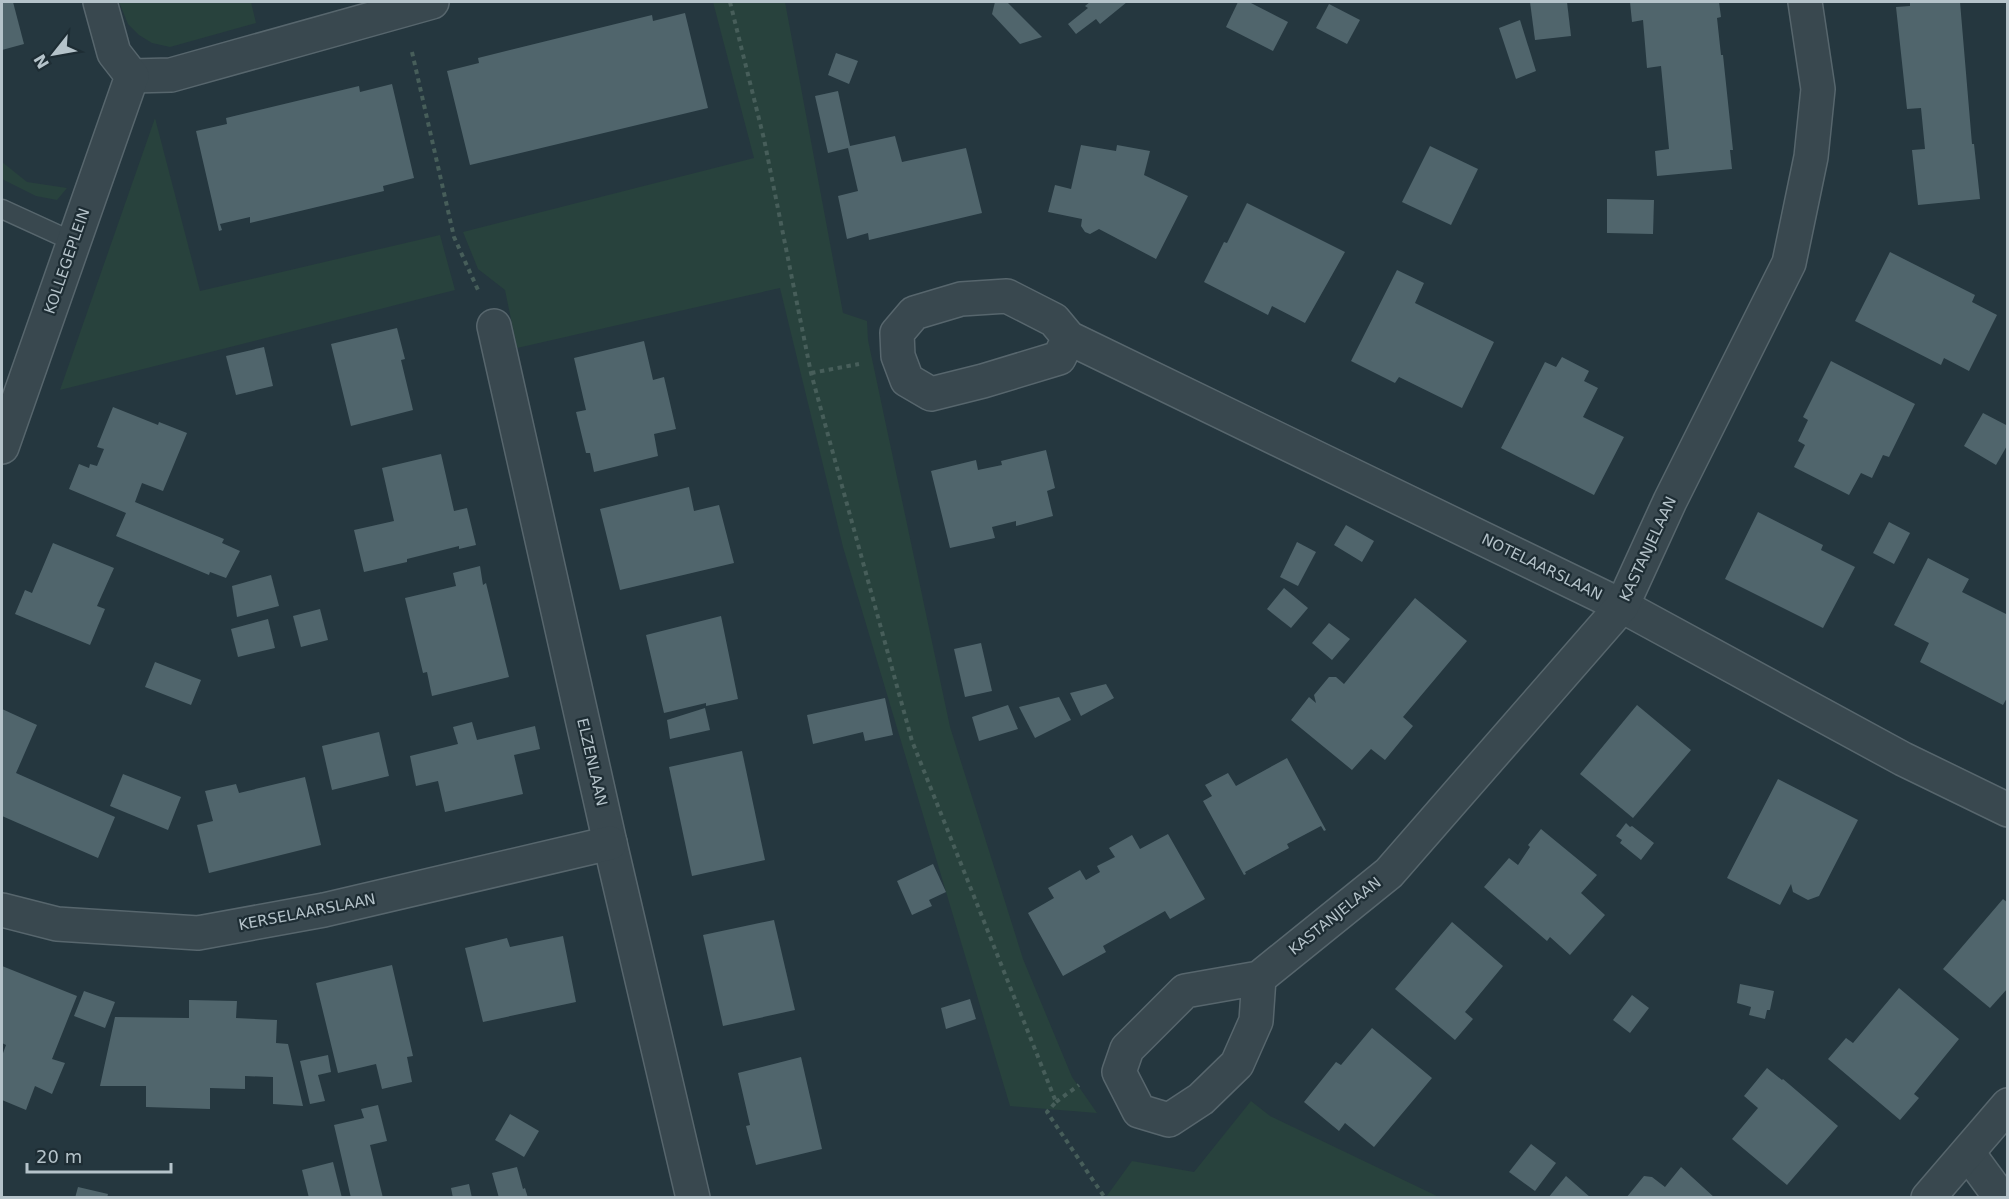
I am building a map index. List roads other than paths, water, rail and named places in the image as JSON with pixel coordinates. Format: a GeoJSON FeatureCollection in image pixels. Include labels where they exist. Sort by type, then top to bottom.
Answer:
{"type":"FeatureCollection","features":[{"type":"Feature","properties":{"kind":"street"},"geometry":{"type":"LineString","coordinates":[[100,2],[114,53],[132,76],[171,75],[417,5]]}},
{"type":"Feature","properties":{"kind":"street","name":"KASTANJELAAN"},"geometry":{"type":"LineString","coordinates":[[1259,978],[1256,1021],[1237,1064],[1201,1099],[1169,1120],[1138,1111],[1119,1072],[1126,1049],[1185,991],[1259,978],[1389,873],[1622,606],[1670,501],[1789,263],[1811,157],[1818,89],[1805,2]]}},
{"type":"Feature","properties":{"kind":"street","name":"KOLLEGEPLEIN"},"geometry":{"type":"LineString","coordinates":[[2,447],[132,76]]}},
{"type":"Feature","properties":{"kind":"street","name":"NOTELAARSLAAN"},"geometry":{"type":"LineString","coordinates":[[1069,338],[1059,358],[931,394],[907,380],[898,356],[897,333],[914,313],[961,299],[1007,296],[1054,320],[1069,338],[1622,606],[1903,759],[2007,810]]}},
{"type":"Feature","properties":{"kind":"street","name":"ELZENLAAN"},"geometry":{"type":"LineString","coordinates":[[494,326],[610,843],[693,1197]]}},
{"type":"Feature","properties":{"kind":"street","name":"KERSELAARSLAAN"},"geometry":{"type":"LineString","coordinates":[[2,910],[57,924],[198,933],[324,910],[610,843]]}},
{"type":"Feature","properties":{"kind":"street"},"geometry":{"type":"LineString","coordinates":[[1928,1197],[2007,1105]]}},
{"type":"Feature","properties":{"kind":"street"},"geometry":{"type":"LineString","coordinates":[[1968,1153],[2001,1197]]}},
{"type":"Feature","properties":{"kind":"lane"},"geometry":{"type":"LineString","coordinates":[[2,209],[74,242]]}}]}
